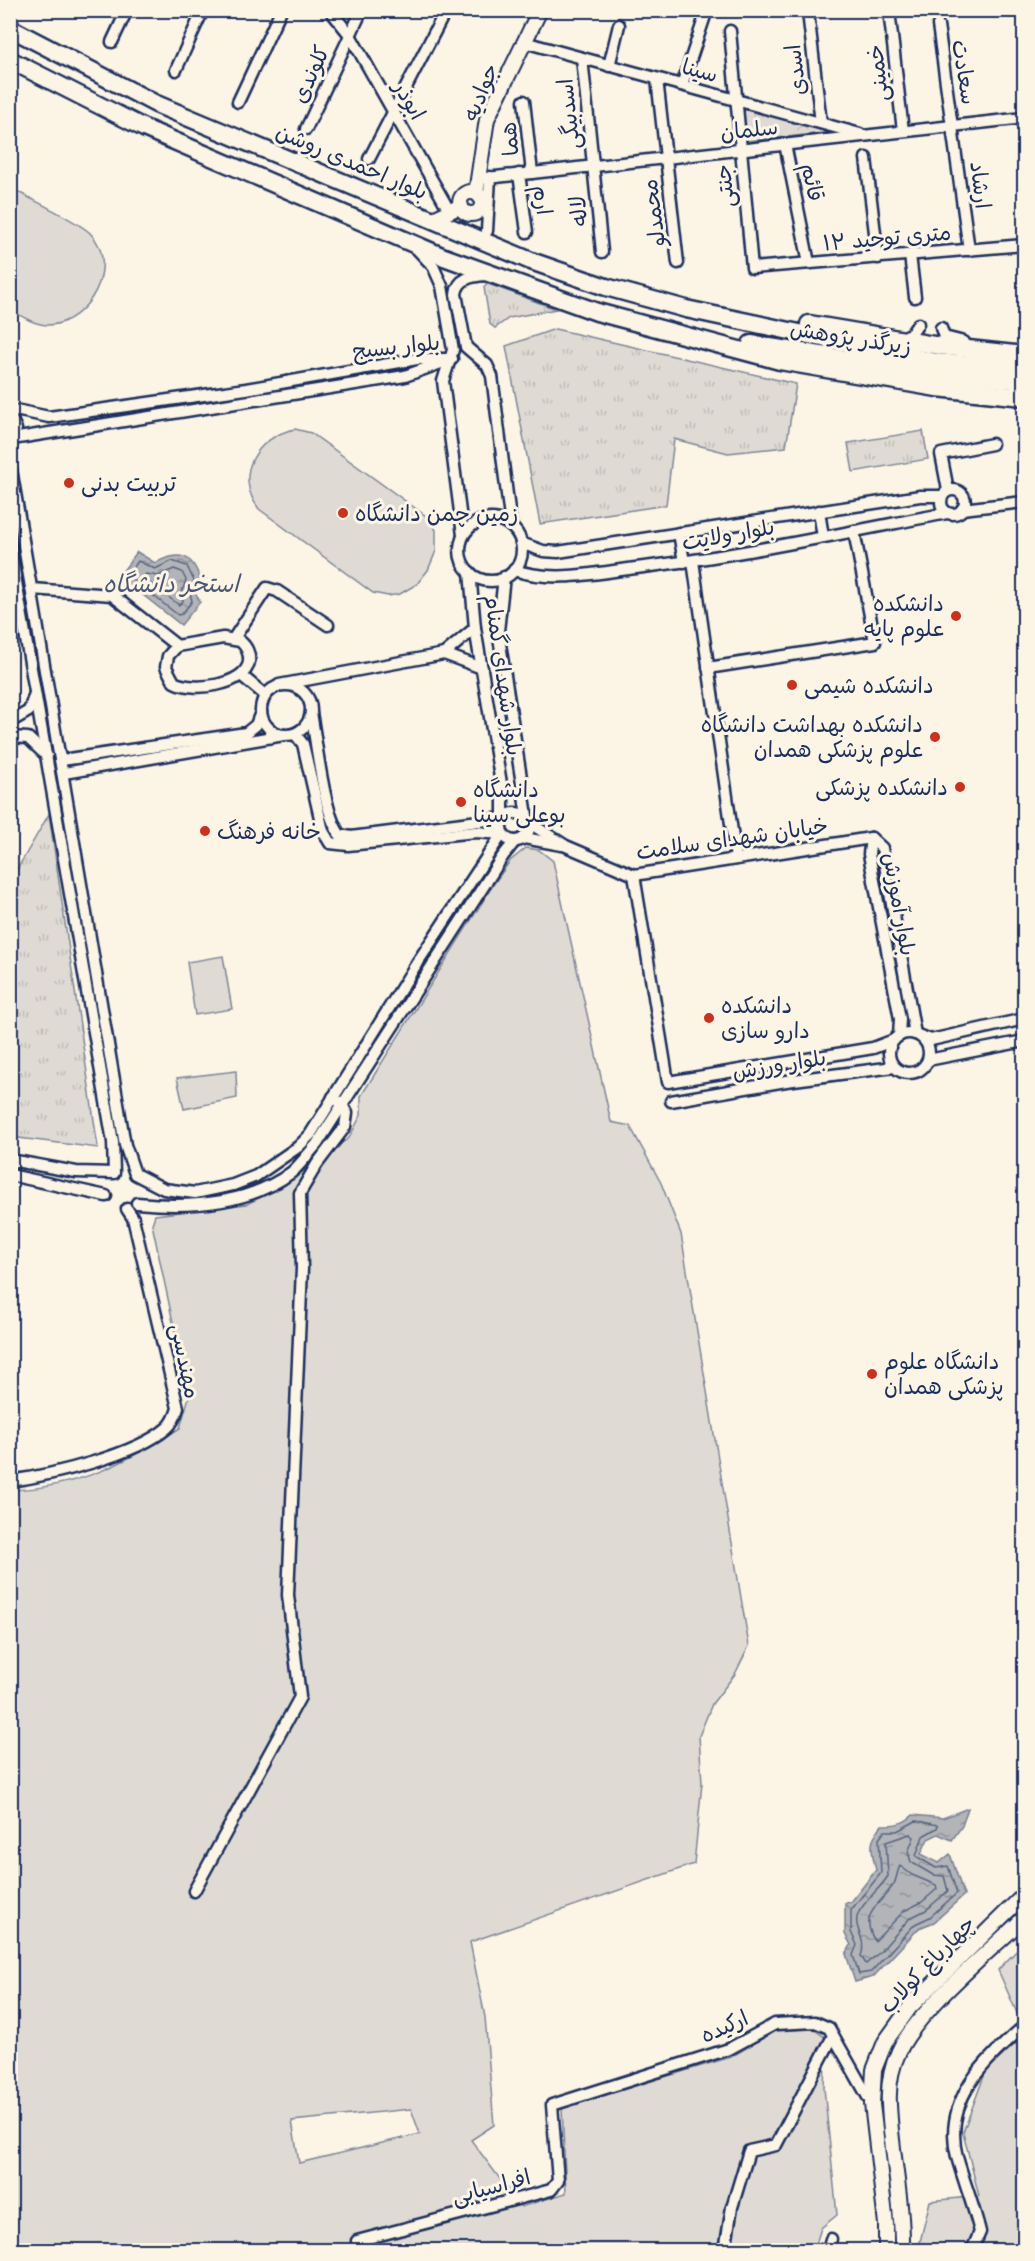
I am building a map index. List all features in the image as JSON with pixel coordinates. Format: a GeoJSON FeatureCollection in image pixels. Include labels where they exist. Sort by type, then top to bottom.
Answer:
{"type":"FeatureCollection","features":[{"type":"Feature","properties":{"kind":"highway","name":"بلوار احمدی روشن"},"geometry":{"type":"LineString","coordinates":[[10,28],[156,104],[433,219],[483,235],[531,261],[606,287],[686,309]]}},
{"type":"Feature","properties":{"kind":"highway"},"geometry":{"type":"LineString","coordinates":[[10,60],[144,128],[492,275],[597,312],[780,362],[937,388],[1022,398]]}},
{"type":"Feature","properties":{"kind":"highway"},"geometry":{"type":"LineString","coordinates":[[236,165],[232,149],[235,143],[247,141]]}},
{"type":"Feature","properties":{"kind":"highway"},"geometry":{"type":"LineString","coordinates":[[686,309],[746,314],[900,339],[1018,354]]}},
{"type":"Feature","properties":{"kind":"highway","name":"زیرگذر پژوهش"},"geometry":{"type":"LineString","coordinates":[[686,309],[936,362],[1024,369]]}},
{"type":"Feature","properties":{"kind":"highway","name":"زیرگذر پژوهش"},"geometry":{"type":"LineString","coordinates":[[670,331],[935,373],[1024,381]]}},
{"type":"Feature","properties":{"kind":"main road","name":"جوادیه"},"geometry":{"type":"LineString","coordinates":[[475,214],[482,206],[480,196],[476,193],[484,178],[487,119],[540,10]]}},
{"type":"Feature","properties":{"kind":"main road"},"geometry":{"type":"LineString","coordinates":[[433,219],[455,209],[463,197],[476,193]]}},
{"type":"Feature","properties":{"kind":"main road"},"geometry":{"type":"LineString","coordinates":[[455,209],[475,214],[483,235]]}},
{"type":"Feature","properties":{"kind":"main road","name":"چهارباغ کولاب"},"geometry":{"type":"LineString","coordinates":[[886,2250],[886,2224],[872,2104],[874,2070],[885,2042],[910,2007],[1024,1895]]}},
{"type":"Feature","properties":{"kind":"main road","name":"چهارباغ کولاب"},"geometry":{"type":"LineString","coordinates":[[902,2250],[903,2223],[889,2104],[890,2074],[899,2049],[922,2017],[1024,1918]]}},
{"type":"Feature","properties":{"kind":"street"},"geometry":{"type":"LineString","coordinates":[[112,42],[127,10]]}},
{"type":"Feature","properties":{"kind":"street"},"geometry":{"type":"LineString","coordinates":[[176,70],[203,10]]}},
{"type":"Feature","properties":{"kind":"street"},"geometry":{"type":"LineString","coordinates":[[238,102],[281,10]]}},
{"type":"Feature","properties":{"kind":"street","name":"ابوذر"},"geometry":{"type":"LineString","coordinates":[[330,10],[350,35],[455,209]]}},
{"type":"Feature","properties":{"kind":"street","name":"کلوندی"},"geometry":{"type":"LineString","coordinates":[[306,129],[362,10]]}},
{"type":"Feature","properties":{"kind":"street"},"geometry":{"type":"LineString","coordinates":[[369,159],[395,113],[446,10]]}},
{"type":"Feature","properties":{"kind":"street"},"geometry":{"type":"LineString","coordinates":[[682,86],[707,10]]}},
{"type":"Feature","properties":{"kind":"street","name":"خمینی"},"geometry":{"type":"LineString","coordinates":[[889,10],[903,131]]}},
{"type":"Feature","properties":{"kind":"street","name":"اسدی"},"geometry":{"type":"LineString","coordinates":[[808,12],[821,123]]}},
{"type":"Feature","properties":{"kind":"street"},"geometry":{"type":"LineString","coordinates":[[609,66],[619,25]]}},
{"type":"Feature","properties":{"kind":"street","name":"سعادت"},"geometry":{"type":"LineString","coordinates":[[938,25],[954,126]]}},
{"type":"Feature","properties":{"kind":"street","name":"جنتی"},"geometry":{"type":"LineString","coordinates":[[730,31],[752,268]]}},
{"type":"Feature","properties":{"kind":"street","name":"سینا"},"geometry":{"type":"LineString","coordinates":[[524,42],[865,135]]}},
{"type":"Feature","properties":{"kind":"street","name":"اسدبیگی"},"geometry":{"type":"LineString","coordinates":[[582,58],[593,166]]}},
{"type":"Feature","properties":{"kind":"street","name":"محمدلو"},"geometry":{"type":"LineString","coordinates":[[657,79],[678,263]]}},
{"type":"Feature","properties":{"kind":"street","name":"هما"},"geometry":{"type":"LineString","coordinates":[[524,101],[532,173]]}},
{"type":"Feature","properties":{"kind":"street","name":"سلمان"},"geometry":{"type":"LineString","coordinates":[[484,178],[1024,118]]}},
{"type":"Feature","properties":{"kind":"street","name":"ارشاد"},"geometry":{"type":"LineString","coordinates":[[954,126],[969,250]]}},
{"type":"Feature","properties":{"kind":"street","name":"قائم"},"geometry":{"type":"LineString","coordinates":[[785,144],[810,263]]}},
{"type":"Feature","properties":{"kind":"street"},"geometry":{"type":"LineString","coordinates":[[866,158],[878,258]]}},
{"type":"Feature","properties":{"kind":"street","name":"لاله"},"geometry":{"type":"LineString","coordinates":[[593,166],[602,252]]}},
{"type":"Feature","properties":{"kind":"street","name":"ارم"},"geometry":{"type":"LineString","coordinates":[[519,174],[527,232]]}},
{"type":"Feature","properties":{"kind":"street"},"geometry":{"type":"LineString","coordinates":[[483,235],[484,178]]}},
{"type":"Feature","properties":{"kind":"street"},"geometry":{"type":"LineString","coordinates":[[401,238],[423,254],[438,274],[453,350],[452,359],[443,381],[463,535],[460,553],[462,561],[470,572],[490,581],[504,577],[514,570],[519,562],[521,543],[511,526],[492,376],[487,365],[466,347],[456,294],[457,288],[464,280],[492,275]]}},
{"type":"Feature","properties":{"kind":"street","name":"۱۲ متری توحید"},"geometry":{"type":"LineString","coordinates":[[752,268],[1024,245]]}},
{"type":"Feature","properties":{"kind":"street"},"geometry":{"type":"LineString","coordinates":[[910,255],[915,297]]}},
{"type":"Feature","properties":{"kind":"street"},"geometry":{"type":"LineString","coordinates":[[900,339],[912,333],[918,324]]}},
{"type":"Feature","properties":{"kind":"street"},"geometry":{"type":"LineString","coordinates":[[941,328],[944,337],[1018,354]]}},
{"type":"Feature","properties":{"kind":"street","name":"بلوار بسیج"},"geometry":{"type":"LineString","coordinates":[[10,414],[20,411],[49,417],[246,389],[417,359],[452,359]]}},
{"type":"Feature","properties":{"kind":"street","name":"بلوار بسیج"},"geometry":{"type":"LineString","coordinates":[[11,440],[405,376],[452,359]]}},
{"type":"Feature","properties":{"kind":"street"},"geometry":{"type":"LineString","coordinates":[[10,414],[16,429],[11,440],[10,451]]}},
{"type":"Feature","properties":{"kind":"street"},"geometry":{"type":"LineString","coordinates":[[945,493],[956,490],[962,494],[965,502],[956,514],[947,513],[940,504],[945,493],[941,454],[992,444]]}},
{"type":"Feature","properties":{"kind":"street"},"geometry":{"type":"LineString","coordinates":[[10,463],[62,760],[125,1144],[135,1174],[164,1189],[195,1193],[233,1185],[256,1176],[298,1147],[337,1100],[502,856],[528,830],[528,822],[523,815],[514,812],[503,818],[351,837],[340,835],[334,828],[325,791],[311,704],[302,690],[295,686],[279,685]]}},
{"type":"Feature","properties":{"kind":"street","name":"بلوار ولایت"},"geometry":{"type":"LineString","coordinates":[[521,543],[543,551],[558,552],[945,493]]}},
{"type":"Feature","properties":{"kind":"street"},"geometry":{"type":"LineString","coordinates":[[962,509],[1024,502]]}},
{"type":"Feature","properties":{"kind":"street"},"geometry":{"type":"LineString","coordinates":[[819,511],[823,537]]}},
{"type":"Feature","properties":{"kind":"street","name":"بلوار ولایت"},"geometry":{"type":"LineString","coordinates":[[514,570],[537,576],[559,577],[688,562],[947,513]]}},
{"type":"Feature","properties":{"kind":"street"},"geometry":{"type":"LineString","coordinates":[[463,535],[478,521],[499,520],[511,526]]}},
{"type":"Feature","properties":{"kind":"street"},"geometry":{"type":"LineString","coordinates":[[708,668],[875,642],[854,531]]}},
{"type":"Feature","properties":{"kind":"street"},"geometry":{"type":"LineString","coordinates":[[679,533],[688,562],[708,668],[736,859]]}},
{"type":"Feature","properties":{"kind":"street"},"geometry":{"type":"LineString","coordinates":[[10,547],[113,1143],[114,1173],[76,1172],[10,1160]]}},
{"type":"Feature","properties":{"kind":"street","name":"بلوار شهدای گمنام"},"geometry":{"type":"LineString","coordinates":[[470,572],[475,628],[503,795],[503,818]]}},
{"type":"Feature","properties":{"kind":"street","name":"بلوار شهدای گمنام"},"geometry":{"type":"LineString","coordinates":[[504,577],[498,631],[528,822]]}},
{"type":"Feature","properties":{"kind":"street"},"geometry":{"type":"LineString","coordinates":[[234,638],[267,588],[277,591],[328,625]]}},
{"type":"Feature","properties":{"kind":"street"},"geometry":{"type":"LineString","coordinates":[[32,589],[112,595],[177,646]]}},
{"type":"Feature","properties":{"kind":"street"},"geometry":{"type":"LineString","coordinates":[[62,760],[246,733],[255,725],[265,696],[279,685],[444,654],[475,628]]}},
{"type":"Feature","properties":{"kind":"street"},"geometry":{"type":"LineString","coordinates":[[234,638],[244,645],[249,657],[248,668],[234,681],[180,686],[169,676],[166,667],[168,656],[177,646],[234,638]]}},
{"type":"Feature","properties":{"kind":"street"},"geometry":{"type":"LineString","coordinates":[[444,654],[482,668]]}},
{"type":"Feature","properties":{"kind":"street"},"geometry":{"type":"LineString","coordinates":[[242,676],[265,696]]}},
{"type":"Feature","properties":{"kind":"street"},"geometry":{"type":"LineString","coordinates":[[10,722],[28,711],[35,693]]}},
{"type":"Feature","properties":{"kind":"street"},"geometry":{"type":"LineString","coordinates":[[261,712],[268,728],[290,734],[303,744],[323,831],[330,843],[348,845],[476,832],[502,834]]}},
{"type":"Feature","properties":{"kind":"street"},"geometry":{"type":"LineString","coordinates":[[64,773],[290,734],[306,725],[311,713]]}},
{"type":"Feature","properties":{"kind":"street"},"geometry":{"type":"LineString","coordinates":[[10,736],[28,738],[48,757]]}},
{"type":"Feature","properties":{"kind":"street"},"geometry":{"type":"LineString","coordinates":[[503,818],[500,826],[502,834],[507,840],[520,839]]}},
{"type":"Feature","properties":{"kind":"street","name":"خیابان شهدای سلامت"},"geometry":{"type":"LineString","coordinates":[[528,822],[566,846],[634,874],[871,838]]}},
{"type":"Feature","properties":{"kind":"street"},"geometry":{"type":"LineString","coordinates":[[337,1100],[417,963],[502,834]]}},
{"type":"Feature","properties":{"kind":"street","name":"بلوار آموزش"},"geometry":{"type":"LineString","coordinates":[[871,838],[882,848],[917,1035]]}},
{"type":"Feature","properties":{"kind":"street","name":"بلوار آموزش"},"geometry":{"type":"LineString","coordinates":[[871,838],[869,854],[900,1018],[896,1038]]}},
{"type":"Feature","properties":{"kind":"street","name":"خیابان شهدای سلامت"},"geometry":{"type":"LineString","coordinates":[[520,839],[566,846]]}},
{"type":"Feature","properties":{"kind":"street","name":"بلوار ورزش"},"geometry":{"type":"LineString","coordinates":[[634,874],[668,1082],[873,1048],[896,1038]]}},
{"type":"Feature","properties":{"kind":"street"},"geometry":{"type":"LineString","coordinates":[[881,916],[893,915]]}},
{"type":"Feature","properties":{"kind":"street"},"geometry":{"type":"LineString","coordinates":[[917,1035],[929,1049],[925,1066],[913,1073],[899,1071],[894,1067],[889,1056],[896,1038],[917,1035],[931,1040],[1024,1019]]}},
{"type":"Feature","properties":{"kind":"street"},"geometry":{"type":"LineString","coordinates":[[928,1060],[1024,1041]]}},
{"type":"Feature","properties":{"kind":"street","name":"بلوار ورزش"},"geometry":{"type":"LineString","coordinates":[[670,1101],[786,1081],[894,1067]]}},
{"type":"Feature","properties":{"kind":"street"},"geometry":{"type":"LineString","coordinates":[[194,1891],[300,1697],[288,1595],[302,1268],[300,1193],[317,1164],[345,1127],[347,1113],[337,1100]]}},
{"type":"Feature","properties":{"kind":"street","name":"مهندسی"},"geometry":{"type":"LineString","coordinates":[[10,1481],[47,1475],[127,1450],[167,1428],[175,1418],[178,1408],[132,1206],[164,1206],[234,1199],[264,1189],[293,1171],[317,1144],[337,1100]]}},
{"type":"Feature","properties":{"kind":"street"},"geometry":{"type":"LineString","coordinates":[[10,1175],[106,1196]]}},
{"type":"Feature","properties":{"kind":"street","name":"ارکیده"},"geometry":{"type":"LineString","coordinates":[[552,2105],[729,2049],[775,2024],[815,2022],[829,2028],[833,2036]]}},
{"type":"Feature","properties":{"kind":"street"},"geometry":{"type":"LineString","coordinates":[[972,2250],[978,2240],[978,2223],[957,2156],[954,2137],[955,2118],[972,2079],[987,2058],[1024,2026]]}},
{"type":"Feature","properties":{"kind":"street"},"geometry":{"type":"LineString","coordinates":[[833,2036],[872,2104]]}},
{"type":"Feature","properties":{"kind":"street"},"geometry":{"type":"LineString","coordinates":[[725,2250],[732,2207],[748,2151],[776,2145],[833,2036]]}},
{"type":"Feature","properties":{"kind":"street","name":"افراسیابی"},"geometry":{"type":"LineString","coordinates":[[357,2241],[551,2190],[558,2181],[552,2105]]}},
{"type":"Feature","properties":{"kind":"street"},"geometry":{"type":"LineString","coordinates":[[828,2250],[831,2239]]}},
{"type":"Feature","properties":{"kind":"green space"},"geometry":{"type":"Polygon","coordinates":[[[743,107],[833,132],[747,141],[743,107]]]}},
{"type":"Feature","properties":{"kind":"green space"},"geometry":{"type":"Polygon","coordinates":[[[11,188],[77,223],[91,234],[99,247],[102,261],[101,276],[96,290],[88,304],[63,322],[49,325],[39,324],[11,310],[11,188]]]}},
{"type":"Feature","properties":{"kind":"green space"},"geometry":{"type":"Polygon","coordinates":[[[488,284],[556,309],[509,318],[495,328],[490,324],[484,287],[488,284]]]}},
{"type":"Feature","properties":{"kind":"green space"},"geometry":{"type":"Polygon","coordinates":[[[555,329],[796,384],[786,447],[728,453],[674,439],[666,505],[540,524],[506,346],[555,329]]]}},
{"type":"Feature","properties":{"kind":"green space","name":"زمین چمن دانشگاه"},"geometry":{"type":"Polygon","coordinates":[[[295,429],[311,433],[426,516],[436,530],[436,551],[428,570],[417,584],[400,594],[388,596],[373,593],[259,509],[251,496],[248,483],[253,459],[269,440],[295,429]]]}},
{"type":"Feature","properties":{"kind":"green space"},"geometry":{"type":"Polygon","coordinates":[[[923,431],[928,459],[853,472],[848,443],[923,431]]]}},
{"type":"Feature","properties":{"kind":"green space"},"geometry":{"type":"Polygon","coordinates":[[[49,814],[98,1148],[11,1137],[11,880],[49,814]]]}},
{"type":"Feature","properties":{"kind":"green space"},"geometry":{"type":"Polygon","coordinates":[[[526,848],[539,850],[553,861],[611,1122],[630,1126],[661,1183],[681,1234],[749,1646],[735,1674],[712,1704],[699,1736],[702,1783],[694,1864],[470,1942],[485,2017],[494,2125],[471,2140],[521,2207],[566,2193],[562,2108],[731,2057],[775,2031],[813,2029],[826,2038],[824,2088],[837,2215],[821,2228],[814,2250],[11,2250],[10,1490],[35,1488],[79,1479],[140,1452],[180,1428],[189,1397],[152,1224],[155,1215],[247,1204],[283,1186],[349,1138],[361,1115],[361,1096],[510,861],[526,848]],[[411,2109],[292,2121],[299,2163],[420,2134],[411,2109]]]}},
{"type":"Feature","properties":{"kind":"green space"},"geometry":{"type":"Polygon","coordinates":[[[223,956],[232,1009],[195,1015],[187,962],[223,956]]]}},
{"type":"Feature","properties":{"kind":"green space"},"geometry":{"type":"Polygon","coordinates":[[[236,1071],[237,1098],[184,1109],[177,1078],[236,1071]]]}},
{"type":"Feature","properties":{"kind":"green space"},"geometry":{"type":"Polygon","coordinates":[[[1024,1943],[1024,2029],[998,1970],[1024,1943]]]}},
{"type":"Feature","properties":{"kind":"green space"},"geometry":{"type":"Polygon","coordinates":[[[1024,2036],[1024,2250],[918,2250],[930,2201],[979,2196],[963,2132],[986,2071],[1024,2036]]]}},
{"type":"Feature","properties":{"kind":"water","name":"استخر دانشگاه"},"geometry":{"type":"Polygon","coordinates":[[[137,552],[155,563],[178,556],[190,560],[194,565],[201,582],[196,594],[200,602],[181,625],[119,576],[137,552]]]}},
{"type":"Feature","properties":{"kind":"water"},"geometry":{"type":"Polygon","coordinates":[[[968,1808],[962,1826],[952,1840],[938,1834],[928,1839],[921,1854],[939,1863],[950,1854],[964,1895],[934,1922],[919,1928],[873,1977],[855,1982],[846,1954],[851,1945],[845,1934],[845,1903],[851,1902],[876,1870],[872,1846],[874,1836],[882,1825],[899,1823],[913,1815],[943,1818],[968,1808]]]}},
{"type":"Feature","properties":{"kind":"place","name":"تربیت بدنی"},"geometry":{"type":"Point","coordinates":[69,483]}},
{"type":"Feature","properties":{"kind":"place","name":"زمین چمن دانشگاه"},"geometry":{"type":"Point","coordinates":[343,513]}},
{"type":"Feature","properties":{"kind":"place","name":"دانشکده علوم پایه"},"geometry":{"type":"Point","coordinates":[956,616]}},
{"type":"Feature","properties":{"kind":"place","name":"دانشکده شیمی"},"geometry":{"type":"Point","coordinates":[792,685]}},
{"type":"Feature","properties":{"kind":"place","name":"دانشکده بهداشت دانشگاه علوم پزشکی همدان"},"geometry":{"type":"Point","coordinates":[935,737]}},
{"type":"Feature","properties":{"kind":"place","name":"دانشکده پزشکی"},"geometry":{"type":"Point","coordinates":[960,787]}},
{"type":"Feature","properties":{"kind":"place","name":"دانشگاه بوعلی سینا"},"geometry":{"type":"Point","coordinates":[461,802]}},
{"type":"Feature","properties":{"kind":"place","name":"خانه فرهنگ"},"geometry":{"type":"Point","coordinates":[205,831]}},
{"type":"Feature","properties":{"kind":"place","name":"دانشکده دارو سازی"},"geometry":{"type":"Point","coordinates":[709,1018]}},
{"type":"Feature","properties":{"kind":"place","name":"دانشگاه علوم پزشکی همدان"},"geometry":{"type":"Point","coordinates":[872,1374]}}]}
